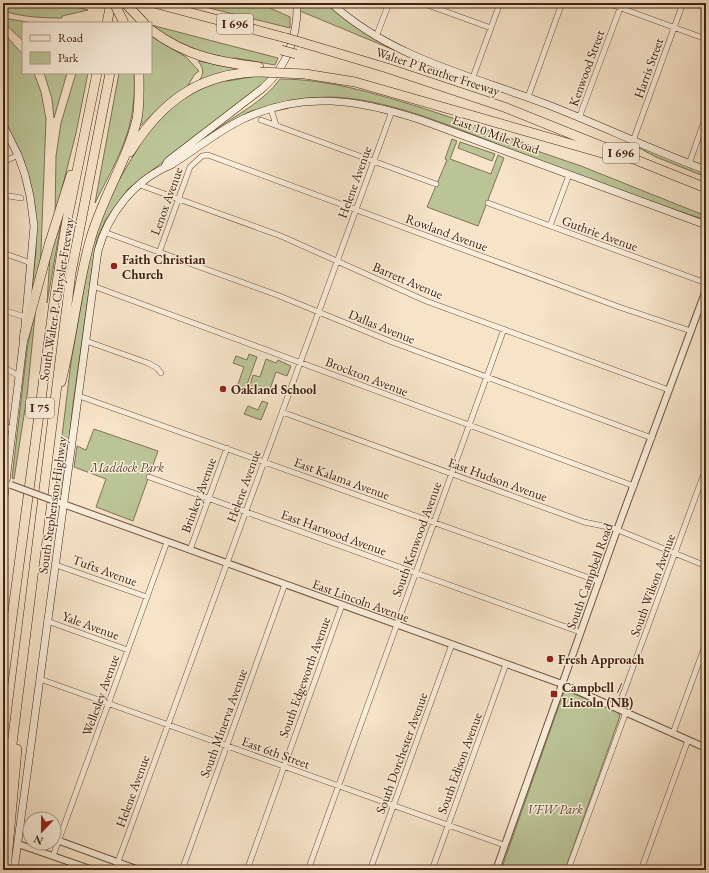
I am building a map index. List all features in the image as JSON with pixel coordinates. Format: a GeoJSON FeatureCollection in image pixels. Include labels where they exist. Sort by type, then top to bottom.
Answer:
{"type":"FeatureCollection","features":[{"type":"Feature","properties":{"kind":"highway"},"geometry":{"type":"LineString","coordinates":[[107,22],[112,3]]}},
{"type":"Feature","properties":{"kind":"highway"},"geometry":{"type":"LineString","coordinates":[[112,3],[123,22]]}},
{"type":"Feature","properties":{"kind":"highway"},"geometry":{"type":"LineString","coordinates":[[119,22],[124,3]]}},
{"type":"Feature","properties":{"kind":"highway"},"geometry":{"type":"LineString","coordinates":[[124,3],[143,22]]}},
{"type":"Feature","properties":{"kind":"highway","name":"Walter P Reuther Freeway"},"geometry":{"type":"LineString","coordinates":[[154,3],[300,42],[387,68],[498,105],[706,188]]}},
{"type":"Feature","properties":{"kind":"highway"},"geometry":{"type":"LineString","coordinates":[[152,31],[178,48],[195,55],[260,70],[305,74],[355,82],[531,134],[658,168]]}},
{"type":"Feature","properties":{"kind":"highway"},"geometry":{"type":"LineString","coordinates":[[282,50],[296,54]]}},
{"type":"Feature","properties":{"kind":"highway"},"geometry":{"type":"LineString","coordinates":[[114,179],[148,124],[176,98],[189,90],[216,78],[260,70]]}},
{"type":"Feature","properties":{"kind":"highway","name":"I 75"},"geometry":{"type":"LineString","coordinates":[[3,685],[54,302],[66,225],[97,74]]}},
{"type":"Feature","properties":{"kind":"highway","name":"South Walter P. Chrysler Freeway"},"geometry":{"type":"LineString","coordinates":[[3,816],[71,272],[110,74]]}},
{"type":"Feature","properties":{"kind":"highway"},"geometry":{"type":"LineString","coordinates":[[52,416],[64,372],[89,242],[97,217],[126,152],[137,118],[139,74]]}},
{"type":"Feature","properties":{"kind":"highway"},"geometry":{"type":"LineString","coordinates":[[24,337],[49,245],[85,132]]}},
{"type":"Feature","properties":{"kind":"highway"},"geometry":{"type":"LineString","coordinates":[[6,870],[16,774],[20,679]]}},
{"type":"Feature","properties":{"kind":"main road","name":"South Stephenson Highway"},"geometry":{"type":"LineString","coordinates":[[164,168],[168,161],[263,88],[273,78],[284,61],[294,38],[297,3]]}},
{"type":"Feature","properties":{"kind":"main road"},"geometry":{"type":"LineString","coordinates":[[331,3],[351,20],[376,37],[407,53],[528,97],[706,170]]}},
{"type":"Feature","properties":{"kind":"main road","name":"East 10 Mile Road"},"geometry":{"type":"LineString","coordinates":[[270,109],[313,100],[353,102],[392,111],[470,137],[706,226]]}},
{"type":"Feature","properties":{"kind":"main road","name":"South Stephenson Highway"},"geometry":{"type":"LineString","coordinates":[[14,870],[93,286],[98,252],[104,232],[115,211],[140,185],[233,124],[270,109]]}},
{"type":"Feature","properties":{"kind":"main road"},"geometry":{"type":"LineString","coordinates":[[3,125],[18,155],[28,182],[34,235],[24,337],[3,505]]}},
{"type":"Feature","properties":{"kind":"main road"},"geometry":{"type":"LineString","coordinates":[[667,211],[706,222]]}},
{"type":"Feature","properties":{"kind":"street"},"geometry":{"type":"LineString","coordinates":[[376,37],[389,3]]}},
{"type":"Feature","properties":{"kind":"street"},"geometry":{"type":"LineString","coordinates":[[422,3],[491,28]]}},
{"type":"Feature","properties":{"kind":"street"},"geometry":{"type":"LineString","coordinates":[[473,77],[500,3]]}},
{"type":"Feature","properties":{"kind":"street"},"geometry":{"type":"LineString","coordinates":[[528,97],[562,3]]}},
{"type":"Feature","properties":{"kind":"street"},"geometry":{"type":"LineString","coordinates":[[607,3],[621,5],[674,28],[706,39]]}},
{"type":"Feature","properties":{"kind":"street","name":"Harris Street"},"geometry":{"type":"LineString","coordinates":[[633,141],[683,3]]}},
{"type":"Feature","properties":{"kind":"street","name":"Kenwood Street"},"geometry":{"type":"LineString","coordinates":[[579,118],[621,5]]}},
{"type":"Feature","properties":{"kind":"street"},"geometry":{"type":"LineString","coordinates":[[270,109],[276,126]]}},
{"type":"Feature","properties":{"kind":"street","name":"Helene Avenue"},"geometry":{"type":"LineString","coordinates":[[115,870],[392,111]]}},
{"type":"Feature","properties":{"kind":"street"},"geometry":{"type":"LineString","coordinates":[[689,164],[706,116]]}},
{"type":"Feature","properties":{"kind":"street"},"geometry":{"type":"LineString","coordinates":[[261,120],[436,184]]}},
{"type":"Feature","properties":{"kind":"street"},"geometry":{"type":"LineString","coordinates":[[3,162],[18,155]]}},
{"type":"Feature","properties":{"kind":"street","name":"Rowland Avenue"},"geometry":{"type":"LineString","coordinates":[[197,160],[202,156],[208,155],[628,310],[691,331]]}},
{"type":"Feature","properties":{"kind":"street","name":"Lenox Avenue"},"geometry":{"type":"LineString","coordinates":[[158,253],[190,167],[197,160]]}},
{"type":"Feature","properties":{"kind":"street"},"geometry":{"type":"LineString","coordinates":[[550,226],[569,175]]}},
{"type":"Feature","properties":{"kind":"street","name":"Barrett Avenue"},"geometry":{"type":"LineString","coordinates":[[140,185],[281,236],[426,301],[669,390]]}},
{"type":"Feature","properties":{"kind":"street"},"geometry":{"type":"LineString","coordinates":[[3,195],[21,198]]}},
{"type":"Feature","properties":{"kind":"street","name":"Guthrie Avenue"},"geometry":{"type":"LineString","coordinates":[[488,203],[706,283]]}},
{"type":"Feature","properties":{"kind":"street","name":"Dallas Avenue"},"geometry":{"type":"LineString","coordinates":[[104,232],[652,438]]}},
{"type":"Feature","properties":{"kind":"street"},"geometry":{"type":"LineString","coordinates":[[3,253],[31,263]]}},
{"type":"Feature","properties":{"kind":"street","name":"Brockton Avenue"},"geometry":{"type":"LineString","coordinates":[[93,286],[634,486]]}},
{"type":"Feature","properties":{"kind":"street","name":"South Campbell Road"},"geometry":{"type":"LineString","coordinates":[[496,870],[598,582],[706,290]]}},
{"type":"Feature","properties":{"kind":"street"},"geometry":{"type":"LineString","coordinates":[[3,310],[25,317]]}},
{"type":"Feature","properties":{"kind":"street","name":"South Kenwood Avenue"},"geometry":{"type":"LineString","coordinates":[[308,870],[504,329]]}},
{"type":"Feature","properties":{"kind":"street"},"geometry":{"type":"LineString","coordinates":[[86,341],[148,363],[161,373]]}},
{"type":"Feature","properties":{"kind":"street"},"geometry":{"type":"LineString","coordinates":[[3,367],[19,376]]}},
{"type":"Feature","properties":{"kind":"street","name":"East Kalama Avenue"},"geometry":{"type":"LineString","coordinates":[[79,396],[598,582]]}},
{"type":"Feature","properties":{"kind":"street","name":"East Hudson Avenue"},"geometry":{"type":"LineString","coordinates":[[282,412],[584,522],[617,530],[706,566]]}},
{"type":"Feature","properties":{"kind":"street"},"geometry":{"type":"LineString","coordinates":[[3,424],[12,430]]}},
{"type":"Feature","properties":{"kind":"street","name":"Brinkey Avenue"},"geometry":{"type":"LineString","coordinates":[[190,550],[227,448]]}},
{"type":"Feature","properties":{"kind":"street","name":"South Wilson Avenue"},"geometry":{"type":"LineString","coordinates":[[618,708],[706,468]]}},
{"type":"Feature","properties":{"kind":"street","name":"East Harwood Avenue"},"geometry":{"type":"LineString","coordinates":[[148,477],[580,632]]}},
{"type":"Feature","properties":{"kind":"street","name":"East Lincoln Avenue"},"geometry":{"type":"LineString","coordinates":[[6,483],[562,684],[706,748]]}},
{"type":"Feature","properties":{"kind":"street","name":"Wellesley Avenue"},"geometry":{"type":"LineString","coordinates":[[62,824],[167,542]]}},
{"type":"Feature","properties":{"kind":"street","name":"Tufts Avenue"},"geometry":{"type":"LineString","coordinates":[[56,565],[147,597]]}},
{"type":"Feature","properties":{"kind":"street","name":"South Minerva Avenue"},"geometry":{"type":"LineString","coordinates":[[182,870],[286,584]]}},
{"type":"Feature","properties":{"kind":"street","name":"South Edgeworth Avenue"},"geometry":{"type":"LineString","coordinates":[[247,870],[342,605]]}},
{"type":"Feature","properties":{"kind":"street","name":"Yale Avenue"},"geometry":{"type":"LineString","coordinates":[[47,621],[128,650]]}},
{"type":"Feature","properties":{"kind":"street"},"geometry":{"type":"LineString","coordinates":[[673,733],[706,643]]}},
{"type":"Feature","properties":{"kind":"street","name":"South Dorchester Avenue"},"geometry":{"type":"LineString","coordinates":[[370,870],[452,644]]}},
{"type":"Feature","properties":{"kind":"street","name":"South Edison Avenue"},"geometry":{"type":"LineString","coordinates":[[432,870],[506,664]]}},
{"type":"Feature","properties":{"kind":"street","name":"East 6th Street"},"geometry":{"type":"LineString","coordinates":[[40,679],[504,845]]}},
{"type":"Feature","properties":{"kind":"street"},"geometry":{"type":"LineString","coordinates":[[568,870],[626,712]]}},
{"type":"Feature","properties":{"kind":"street"},"geometry":{"type":"LineString","coordinates":[[641,870],[688,740]]}},
{"type":"Feature","properties":{"kind":"street"},"geometry":{"type":"LineString","coordinates":[[62,842],[139,870]]}},
{"type":"Feature","properties":{"kind":"street"},"geometry":{"type":"LineString","coordinates":[[18,844],[93,870]]}},
{"type":"Feature","properties":{"kind":"street","name":"Wellesley Avenue"},"geometry":{"type":"LineString","coordinates":[[53,856],[54,851]]}},
{"type":"Feature","properties":{"kind":"green space"},"geometry":{"type":"Polygon","coordinates":[[[3,3],[62,3],[88,10],[62,16],[62,18],[25,16],[3,11],[3,3]]]}},
{"type":"Feature","properties":{"kind":"green space"},"geometry":{"type":"Polygon","coordinates":[[[189,3],[259,3],[290,17],[290,28],[189,3]]]}},
{"type":"Feature","properties":{"kind":"green space"},"geometry":{"type":"Polygon","coordinates":[[[300,3],[327,3],[358,28],[394,50],[300,11],[300,3]]]}},
{"type":"Feature","properties":{"kind":"green space"},"geometry":{"type":"Polygon","coordinates":[[[3,18],[27,22],[22,22],[22,40],[3,22],[3,18]]]}},
{"type":"Feature","properties":{"kind":"green space"},"geometry":{"type":"Polygon","coordinates":[[[152,25],[278,58],[275,65],[236,58],[224,59],[212,56],[167,38],[152,25]]]}},
{"type":"Feature","properties":{"kind":"green space"},"geometry":{"type":"Polygon","coordinates":[[[3,32],[22,54],[22,74],[34,74],[41,92],[46,119],[40,266],[31,296],[36,251],[35,207],[24,161],[3,118],[3,32]]]}},
{"type":"Feature","properties":{"kind":"green space"},"geometry":{"type":"Polygon","coordinates":[[[152,37],[186,57],[199,71],[195,74],[187,87],[162,105],[139,127],[143,74],[152,74],[152,37]]]}},
{"type":"Feature","properties":{"kind":"green space"},"geometry":{"type":"Polygon","coordinates":[[[198,61],[237,68],[238,71],[196,84],[203,73],[202,67],[198,61]]]}},
{"type":"Feature","properties":{"kind":"green space"},"geometry":{"type":"Polygon","coordinates":[[[44,74],[67,74],[54,118],[52,99],[44,74]]]}},
{"type":"Feature","properties":{"kind":"green space"},"geometry":{"type":"Polygon","coordinates":[[[76,74],[88,74],[76,133],[55,216],[56,156],[61,123],[76,74]]]}},
{"type":"Feature","properties":{"kind":"green space"},"geometry":{"type":"Polygon","coordinates":[[[119,74],[134,74],[133,110],[125,141],[95,203],[119,74]]]}},
{"type":"Feature","properties":{"kind":"green space"},"geometry":{"type":"Polygon","coordinates":[[[256,76],[270,76],[261,86],[128,189],[106,219],[97,239],[94,255],[73,404],[63,494],[55,494],[71,362],[90,255],[99,222],[116,185],[142,141],[165,111],[196,91],[224,80],[228,81],[256,76]]]}},
{"type":"Feature","properties":{"kind":"green space"},"geometry":{"type":"Polygon","coordinates":[[[280,79],[316,81],[333,84],[419,107],[537,148],[537,151],[581,166],[706,216],[706,220],[655,203],[416,114],[394,107],[349,98],[312,98],[282,103],[256,112],[215,133],[213,132],[266,95],[280,79]]]}},
{"type":"Feature","properties":{"kind":"green space"},"geometry":{"type":"Polygon","coordinates":[[[452,139],[457,141],[450,159],[491,174],[498,155],[504,158],[478,226],[427,207],[447,160],[445,159],[452,139]]]}},
{"type":"Feature","properties":{"kind":"green space"},"geometry":{"type":"Polygon","coordinates":[[[624,140],[706,173],[706,177],[656,157],[624,140]]]}},
{"type":"Feature","properties":{"kind":"green space"},"geometry":{"type":"Polygon","coordinates":[[[460,142],[495,154],[492,161],[458,148],[460,142]]]}},
{"type":"Feature","properties":{"kind":"green space"},"geometry":{"type":"Polygon","coordinates":[[[63,212],[47,303],[50,255],[63,212]]]}},
{"type":"Feature","properties":{"kind":"green space"},"geometry":{"type":"Polygon","coordinates":[[[36,305],[27,396],[14,479],[12,478],[27,349],[36,305]]]}},
{"type":"Feature","properties":{"kind":"green space"},"geometry":{"type":"Polygon","coordinates":[[[249,354],[257,357],[245,390],[237,387],[244,367],[233,363],[236,356],[247,360],[249,354]]]}},
{"type":"Feature","properties":{"kind":"green space"},"geometry":{"type":"Polygon","coordinates":[[[266,359],[276,363],[278,360],[291,366],[287,376],[276,372],[269,392],[250,385],[253,375],[260,377],[266,359]]]}},
{"type":"Feature","properties":{"kind":"green space"},"geometry":{"type":"Polygon","coordinates":[[[262,401],[268,403],[261,420],[244,414],[248,406],[258,410],[262,401]]]}},
{"type":"Feature","properties":{"kind":"green space","name":"Maddock Park"},"geometry":{"type":"Polygon","coordinates":[[[94,429],[158,451],[133,521],[96,507],[106,479],[74,467],[77,446],[86,450],[94,429]]]}},
{"type":"Feature","properties":{"kind":"green space","name":"VFW Park"},"geometry":{"type":"Polygon","coordinates":[[[567,691],[618,712],[620,716],[565,870],[501,870],[563,694],[567,691]]]}},
{"type":"Feature","properties":{"kind":"place","name":"Faith Christian Church"},"geometry":{"type":"Point","coordinates":[114,266]}},
{"type":"Feature","properties":{"kind":"place","name":"Oakland School"},"geometry":{"type":"Point","coordinates":[223,389]}},
{"type":"Feature","properties":{"kind":"place","name":"Fresh Approach"},"geometry":{"type":"Point","coordinates":[550,659]}},
{"type":"Feature","properties":{"kind":"place","name":"Campbell / Lincoln (NB)"},"geometry":{"type":"Point","coordinates":[554,694]}}]}
